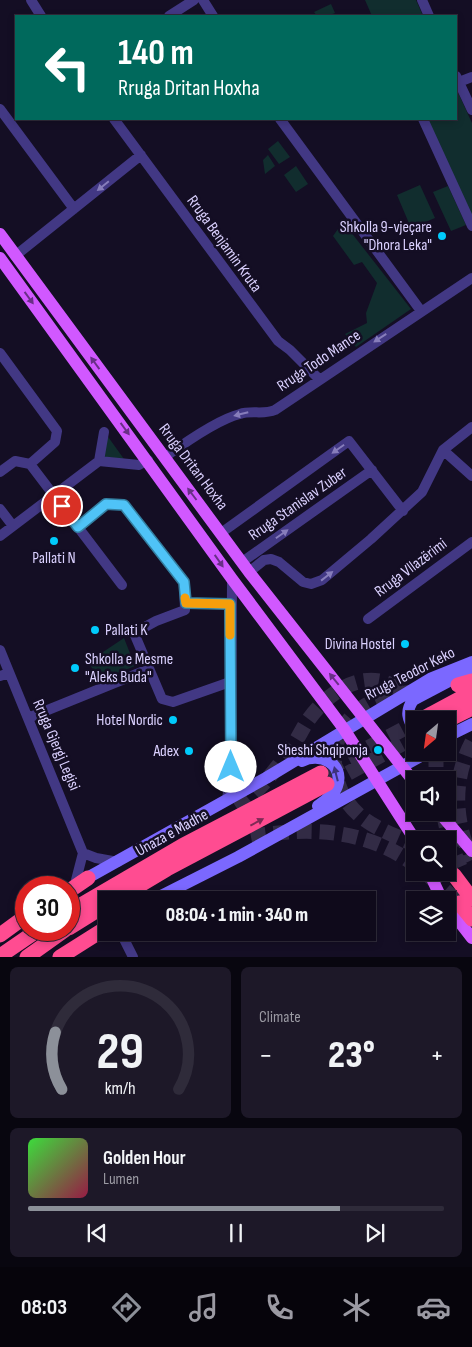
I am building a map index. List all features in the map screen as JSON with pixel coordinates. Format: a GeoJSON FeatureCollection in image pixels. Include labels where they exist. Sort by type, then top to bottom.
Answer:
{"type":"FeatureCollection","features":[{"type":"Feature","properties":{"kind":"highway"},"geometry":{"type":"LineString","coordinates":[[432,711],[467,686]]}},
{"type":"Feature","properties":{"kind":"highway"},"geometry":{"type":"LineString","coordinates":[[456,716],[472,708]]}},
{"type":"Feature","properties":{"kind":"highway","name":"Unaza e Madhe"},"geometry":{"type":"LineString","coordinates":[[80,906],[182,846],[324,778],[130,891]]}},
{"type":"Feature","properties":{"kind":"highway"},"geometry":{"type":"LineString","coordinates":[[182,846],[232,804]]}},
{"type":"Feature","properties":{"kind":"highway"},"geometry":{"type":"LineString","coordinates":[[167,869],[251,837]]}},
{"type":"Feature","properties":{"kind":"highway"},"geometry":{"type":"LineString","coordinates":[[472,888],[457,871],[459,903],[472,918]]}},
{"type":"Feature","properties":{"kind":"highway"},"geometry":{"type":"LineString","coordinates":[[80,921],[98,910]]}},
{"type":"Feature","properties":{"kind":"highway"},"geometry":{"type":"LineString","coordinates":[[0,935],[15,924]]}},
{"type":"Feature","properties":{"kind":"highway"},"geometry":{"type":"LineString","coordinates":[[60,957],[98,933]]}},
{"type":"Feature","properties":{"kind":"highway"},"geometry":{"type":"LineString","coordinates":[[0,956],[22,941]]}},
{"type":"Feature","properties":{"kind":"highway"},"geometry":{"type":"LineString","coordinates":[[27,957],[50,941]]}},
{"type":"Feature","properties":{"kind":"highway"},"geometry":{"type":"LineString","coordinates":[[36,957],[53,941]]}},
{"type":"Feature","properties":{"kind":"main road","name":"Rruga Dritan Hoxha"},"geometry":{"type":"LineString","coordinates":[[0,234],[15,256],[170,453],[220,533],[407,771]]}},
{"type":"Feature","properties":{"kind":"main road","name":"Rruga Dritan Hoxha"},"geometry":{"type":"LineString","coordinates":[[0,258],[148,460],[232,579],[344,729],[409,831]]}},
{"type":"Feature","properties":{"kind":"main road","name":"Rruga Teodor Keko"},"geometry":{"type":"LineString","coordinates":[[256,783],[432,678],[472,662]]}},
{"type":"Feature","properties":{"kind":"main road"},"geometry":{"type":"LineString","coordinates":[[408,711],[413,700],[472,669]]}},
{"type":"Feature","properties":{"kind":"main road"},"geometry":{"type":"LineString","coordinates":[[456,732],[472,724]]}},
{"type":"Feature","properties":{"kind":"main road"},"geometry":{"type":"LineString","coordinates":[[456,739],[472,731]]}},
{"type":"Feature","properties":{"kind":"main road"},"geometry":{"type":"LineString","coordinates":[[80,882],[232,804],[256,783],[315,756],[330,761],[337,772],[337,786],[325,800],[277,828],[238,857]]}},
{"type":"Feature","properties":{"kind":"main road"},"geometry":{"type":"LineString","coordinates":[[171,891],[238,857],[412,761]]}},
{"type":"Feature","properties":{"kind":"main road"},"geometry":{"type":"LineString","coordinates":[[447,821],[472,851]]}},
{"type":"Feature","properties":{"kind":"main road"},"geometry":{"type":"LineString","coordinates":[[459,903],[472,938]]}},
{"type":"Feature","properties":{"kind":"main road"},"geometry":{"type":"LineString","coordinates":[[0,926],[15,917]]}},
{"type":"Feature","properties":{"kind":"main road"},"geometry":{"type":"LineString","coordinates":[[73,957],[98,935]]}},
{"type":"Feature","properties":{"kind":"street"},"geometry":{"type":"LineString","coordinates":[[31,0],[40,15]]}},
{"type":"Feature","properties":{"kind":"street"},"geometry":{"type":"LineString","coordinates":[[171,15],[194,0]]}},
{"type":"Feature","properties":{"kind":"street"},"geometry":{"type":"LineString","coordinates":[[203,0],[212,15]]}},
{"type":"Feature","properties":{"kind":"street"},"geometry":{"type":"LineString","coordinates":[[422,0],[429,15]]}},
{"type":"Feature","properties":{"kind":"street"},"geometry":{"type":"LineString","coordinates":[[472,77],[458,79],[472,110]]}},
{"type":"Feature","properties":{"kind":"street"},"geometry":{"type":"LineString","coordinates":[[0,109],[74,210]]}},
{"type":"Feature","properties":{"kind":"street","name":"Rruga Benjamin Kruta"},"geometry":{"type":"LineString","coordinates":[[115,120],[278,341],[290,350],[319,379]]}},
{"type":"Feature","properties":{"kind":"street"},"geometry":{"type":"LineString","coordinates":[[281,120],[421,311]]}},
{"type":"Feature","properties":{"kind":"street"},"geometry":{"type":"LineString","coordinates":[[423,120],[472,226]]}},
{"type":"Feature","properties":{"kind":"street"},"geometry":{"type":"LineString","coordinates":[[15,256],[141,155]]}},
{"type":"Feature","properties":{"kind":"street","name":"Rruga Todo Mance"},"geometry":{"type":"LineString","coordinates":[[170,453],[240,414],[270,412],[472,278]]}},
{"type":"Feature","properties":{"kind":"street"},"geometry":{"type":"LineString","coordinates":[[0,352],[57,431],[55,442],[30,464]]}},
{"type":"Feature","properties":{"kind":"street"},"geometry":{"type":"LineString","coordinates":[[246,567],[271,559],[279,562],[304,582],[316,584],[403,511],[422,492],[444,450],[472,427]]}},
{"type":"Feature","properties":{"kind":"street"},"geometry":{"type":"LineString","coordinates":[[0,536],[99,461],[104,432]]}},
{"type":"Feature","properties":{"kind":"street","name":"Rruga Stanislav Zuber"},"geometry":{"type":"LineString","coordinates":[[220,533],[350,441],[403,511]]}},
{"type":"Feature","properties":{"kind":"street"},"geometry":{"type":"LineString","coordinates":[[444,450],[472,476]]}},
{"type":"Feature","properties":{"kind":"street"},"geometry":{"type":"LineString","coordinates":[[0,472],[15,460],[30,464],[122,585]]}},
{"type":"Feature","properties":{"kind":"street","name":"Rruga Dritan Hoxha"},"geometry":{"type":"LineString","coordinates":[[99,461],[139,465],[148,460]]}},
{"type":"Feature","properties":{"kind":"street","name":"Rruga Stanislav Zuber"},"geometry":{"type":"LineString","coordinates":[[246,567],[372,470]]}},
{"type":"Feature","properties":{"kind":"street"},"geometry":{"type":"LineString","coordinates":[[78,527],[106,504],[124,505],[184,582],[185,610],[156,621],[134,634],[160,696],[169,702],[230,682]]}},
{"type":"Feature","properties":{"kind":"street"},"geometry":{"type":"LineString","coordinates":[[0,509],[13,526]]}},
{"type":"Feature","properties":{"kind":"street","name":"Rruga Vllazërimi"},"geometry":{"type":"LineString","coordinates":[[368,619],[472,542]]}},
{"type":"Feature","properties":{"kind":"street"},"geometry":{"type":"LineString","coordinates":[[232,579],[230,604],[232,804]]}},
{"type":"Feature","properties":{"kind":"street"},"geometry":{"type":"LineString","coordinates":[[186,603],[230,604]]}},
{"type":"Feature","properties":{"kind":"street","name":"Rruga Gjergj Legisi"},"geometry":{"type":"LineString","coordinates":[[0,650],[5,675],[28,718],[83,853]]}},
{"type":"Feature","properties":{"kind":"street"},"geometry":{"type":"LineString","coordinates":[[28,718],[149,669]]}},
{"type":"Feature","properties":{"kind":"street"},"geometry":{"type":"LineString","coordinates":[[77,876],[83,853],[96,858],[118,862]]}},
{"type":"Feature","properties":{"kind":"street"},"geometry":{"type":"LineString","coordinates":[[126,941],[133,957]]}},
{"type":"Feature","properties":{"kind":"green space"},"geometry":{"type":"Polygon","coordinates":[[[365,0],[416,0],[423,15],[372,15],[365,0]]]}},
{"type":"Feature","properties":{"kind":"green space"},"geometry":{"type":"Polygon","coordinates":[[[331,4],[335,13],[316,15],[314,12],[331,4]]]}},
{"type":"Feature","properties":{"kind":"green space"},"geometry":{"type":"Polygon","coordinates":[[[457,90],[472,123],[472,220],[426,120],[457,120],[457,90]]]}},
{"type":"Feature","properties":{"kind":"green space"},"geometry":{"type":"Polygon","coordinates":[[[278,141],[290,157],[279,164],[268,149],[278,141]]]}},
{"type":"Feature","properties":{"kind":"green space"},"geometry":{"type":"Polygon","coordinates":[[[268,155],[275,166],[265,174],[263,160],[268,155]]]}},
{"type":"Feature","properties":{"kind":"green space"},"geometry":{"type":"Polygon","coordinates":[[[296,166],[308,184],[296,192],[284,175],[296,166]]]}},
{"type":"Feature","properties":{"kind":"green space"},"geometry":{"type":"Polygon","coordinates":[[[420,185],[435,218],[411,228],[397,195],[420,185]]]}},
{"type":"Feature","properties":{"kind":"green space"},"geometry":{"type":"Polygon","coordinates":[[[448,186],[466,225],[451,231],[433,192],[448,186]]]}},
{"type":"Feature","properties":{"kind":"green space"},"geometry":{"type":"Polygon","coordinates":[[[343,222],[411,309],[356,347],[345,334],[367,323],[366,313],[377,283],[362,262],[354,265],[333,236],[343,222]]]}},
{"type":"Feature","properties":{"kind":"green space"},"geometry":{"type":"Polygon","coordinates":[[[106,434],[124,459],[102,457],[106,434]]]}},
{"type":"Feature","properties":{"kind":"green space"},"geometry":{"type":"Polygon","coordinates":[[[124,638],[135,666],[100,680],[88,662],[124,638]]]}},
{"type":"Feature","properties":{"kind":"tunnel"},"geometry":{"type":"LineString","coordinates":[[236,807],[268,779],[316,710],[344,687],[366,680],[390,684],[402,690],[422,711]]}},
{"type":"Feature","properties":{"kind":"tunnel"},"geometry":{"type":"LineString","coordinates":[[406,841],[378,828],[358,814],[348,803],[341,790],[334,762],[340,733],[359,710],[378,699],[412,692]]}},
{"type":"Feature","properties":{"kind":"tunnel"},"geometry":{"type":"LineString","coordinates":[[328,769],[406,728]]}},
{"type":"Feature","properties":{"kind":"tunnel"},"geometry":{"type":"LineString","coordinates":[[328,784],[406,742]]}},
{"type":"Feature","properties":{"kind":"tunnel"},"geometry":{"type":"LineString","coordinates":[[472,742],[461,771],[458,786],[459,816],[466,845],[472,860]]}},
{"type":"Feature","properties":{"kind":"tunnel"},"geometry":{"type":"LineString","coordinates":[[436,761],[436,771]]}},
{"type":"Feature","properties":{"kind":"tunnel"},"geometry":{"type":"LineString","coordinates":[[445,821],[450,843],[460,867]]}},
{"type":"Feature","properties":{"kind":"tunnel"},"geometry":{"type":"LineString","coordinates":[[251,837],[294,832],[336,833],[357,837],[377,844],[406,859]]}},
{"type":"Feature","properties":{"kind":"tunnel"},"geometry":{"type":"LineString","coordinates":[[435,881],[459,903]]}},
{"type":"Feature","properties":{"kind":"slow traffic"},"geometry":{"type":"LineString","coordinates":[[185,598],[186,603],[230,604],[230,635]]}},
{"type":"Feature","properties":{"kind":"place","name":"Shkolla 9-vjeçare \"Dhora Leka\""},"geometry":{"type":"Point","coordinates":[442,236]}},
{"type":"Feature","properties":{"kind":"place","name":"Pallati N"},"geometry":{"type":"Point","coordinates":[54,541]}},
{"type":"Feature","properties":{"kind":"place","name":"Pallati K"},"geometry":{"type":"Point","coordinates":[95,630]}},
{"type":"Feature","properties":{"kind":"place","name":"Divina Hostel"},"geometry":{"type":"Point","coordinates":[405,644]}},
{"type":"Feature","properties":{"kind":"place","name":"Shkolla e Mesme \"Aleks Buda\""},"geometry":{"type":"Point","coordinates":[75,668]}},
{"type":"Feature","properties":{"kind":"place","name":"Hotel Nordic"},"geometry":{"type":"Point","coordinates":[173,720]}},
{"type":"Feature","properties":{"kind":"place","name":"Sheshi Shqiponja"},"geometry":{"type":"Point","coordinates":[378,750]}},
{"type":"Feature","properties":{"kind":"place","name":"Adex"},"geometry":{"type":"Point","coordinates":[189,751]}},
{"type":"Feature","properties":{"kind":"route"},"geometry":{"type":"LineString","coordinates":[[62,506],[78,527],[106,504],[124,505],[184,582],[186,603],[230,604],[231,767]]}}]}
